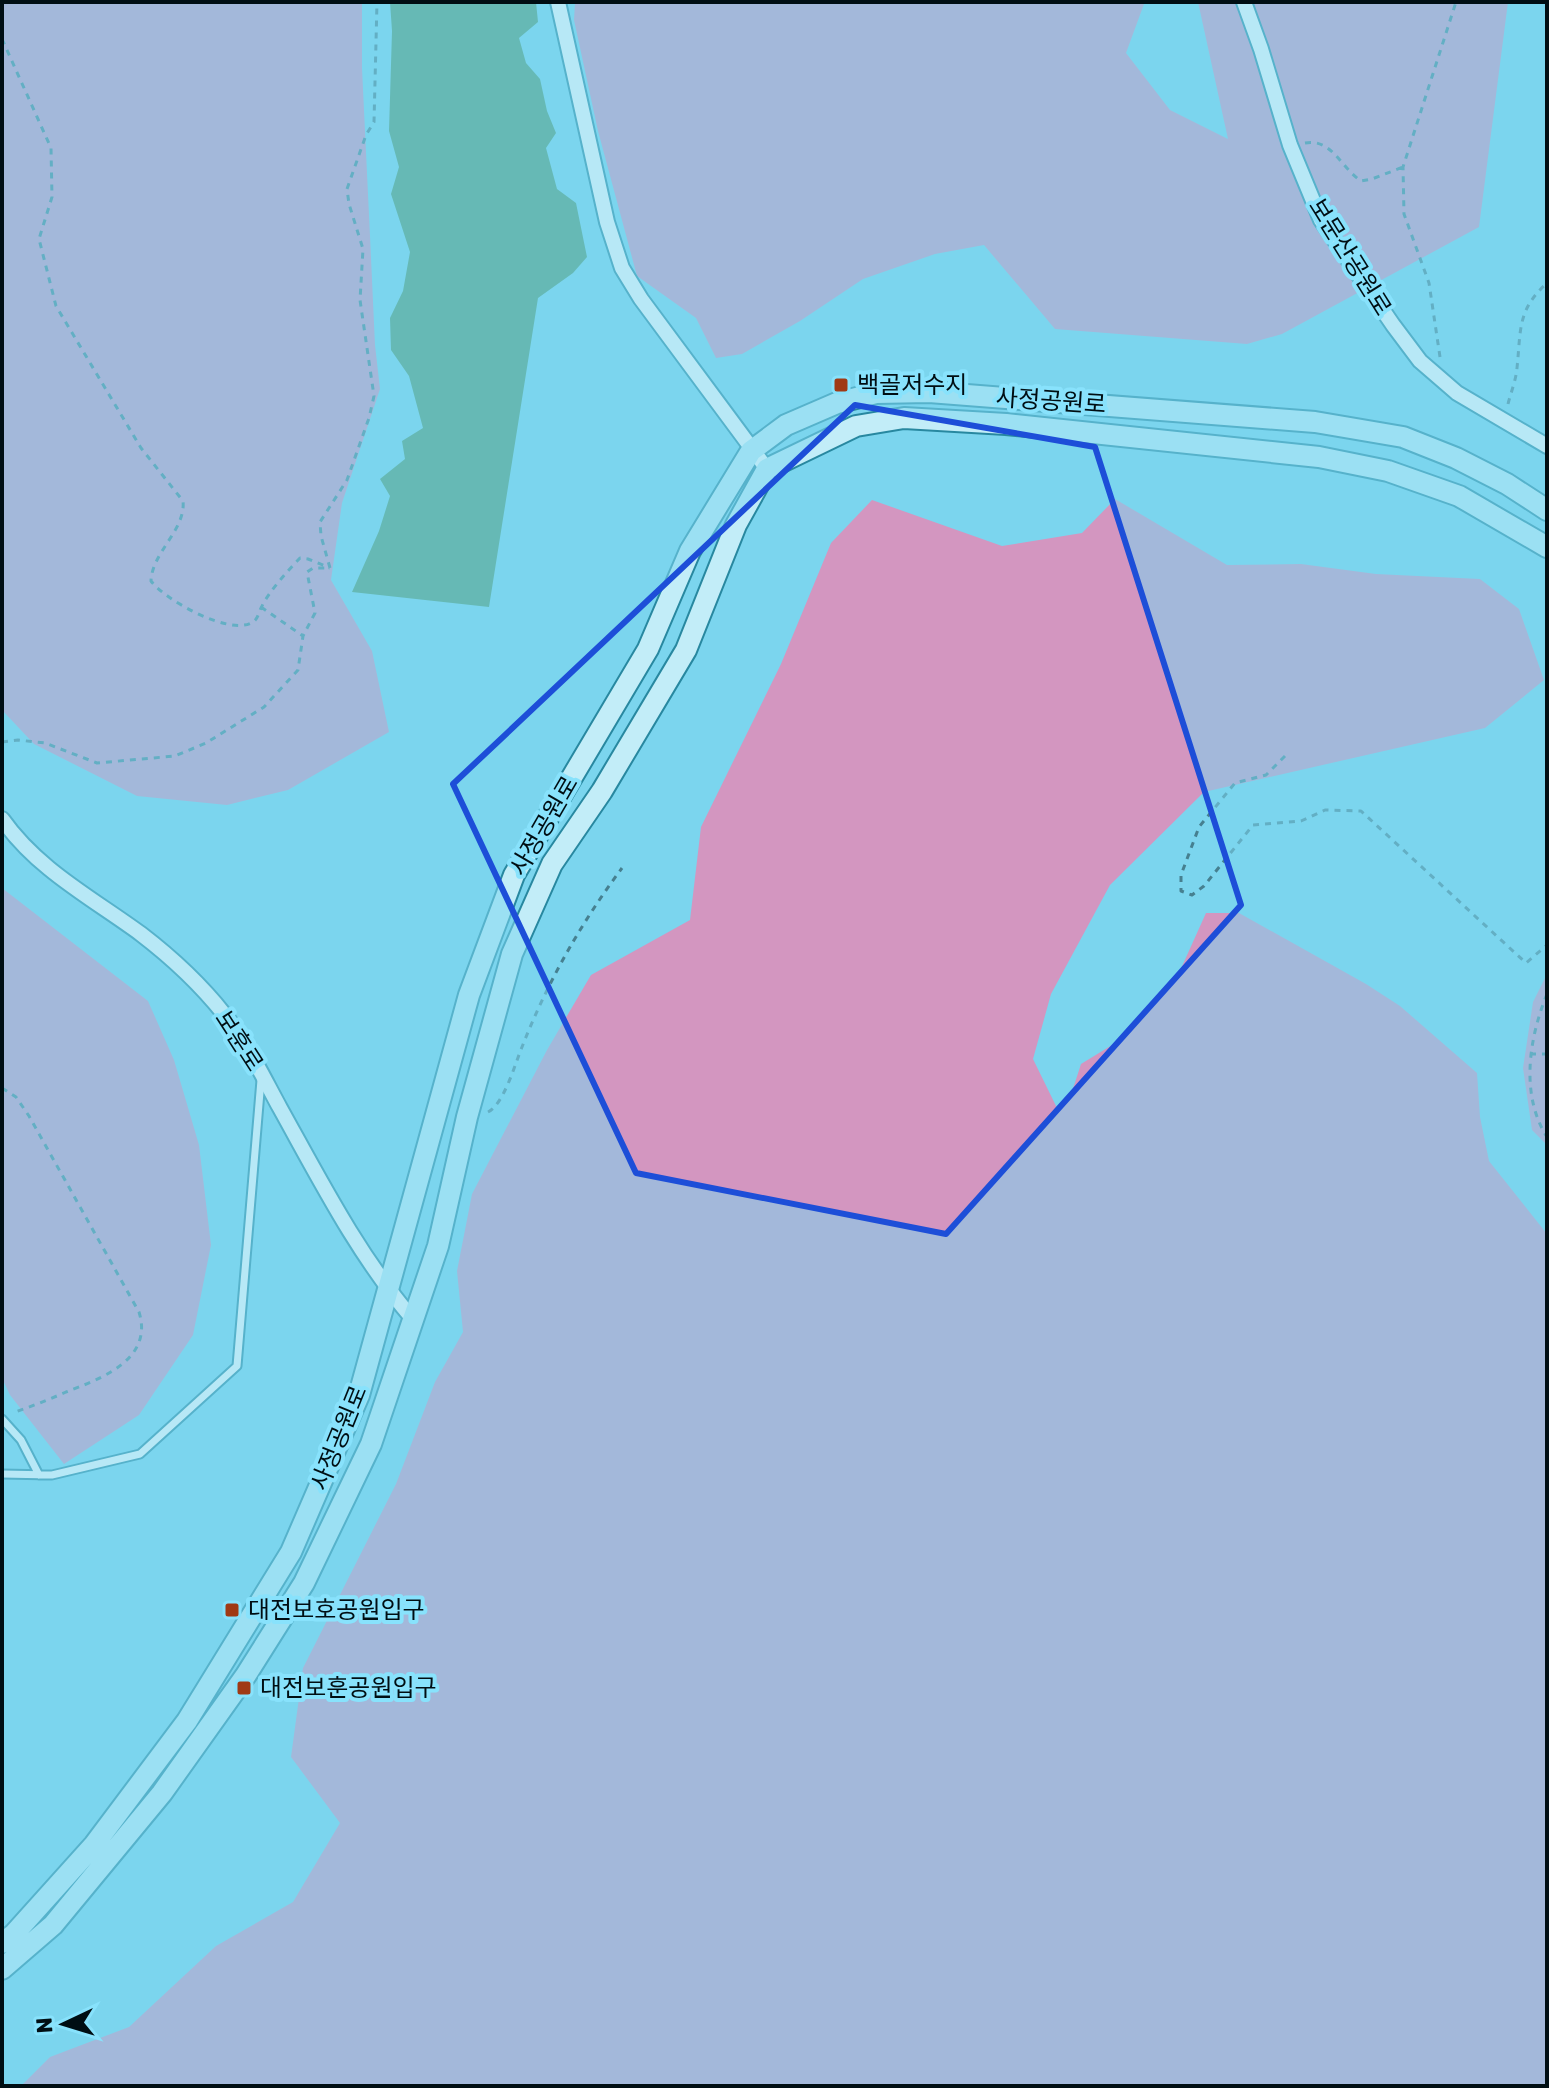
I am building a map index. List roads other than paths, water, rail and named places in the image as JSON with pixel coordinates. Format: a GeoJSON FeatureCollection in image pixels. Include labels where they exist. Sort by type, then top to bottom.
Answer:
{"type":"FeatureCollection","features":[{"type":"Feature","properties":{"kind":"main road","name":"사정공원로"},"geometry":{"type":"LineString","coordinates":[[2,1943],[14,1934],[94,1845],[187,1721],[291,1552],[359,1395],[469,995],[514,875],[648,649],[690,551],[751,451],[786,425],[837,403],[876,393],[960,394],[1315,422],[1403,437],[1456,458],[1507,484],[1547,510]]}},
{"type":"Feature","properties":{"kind":"main road","name":"사정공원로"},"geometry":{"type":"LineString","coordinates":[[2,1969],[53,1925],[162,1793],[246,1675],[304,1583],[371,1444],[438,1246],[466,1122],[512,954],[552,864],[602,791],[686,650],[736,525],[767,469],[856,426],[904,418],[1006,424],[1319,457],[1388,471],[1459,496],[1547,547]]}},
{"type":"Feature","properties":{"kind":"street"},"geometry":{"type":"LineString","coordinates":[[558,2],[607,222],[622,268],[641,299],[767,469]]}},
{"type":"Feature","properties":{"kind":"street","name":"보문산공원로"},"geometry":{"type":"LineString","coordinates":[[1244,2],[1290,145],[1321,220],[1420,361],[1457,393],[1547,446]]}},
{"type":"Feature","properties":{"kind":"street","name":"보훈로"},"geometry":{"type":"LineString","coordinates":[[2,819],[15,836],[58,877],[143,936],[226,1016],[340,1214],[388,1290],[412,1318]]}},
{"type":"Feature","properties":{"kind":"lane"},"geometry":{"type":"LineString","coordinates":[[2,1474],[52,1475],[140,1454],[237,1366],[261,1074]]}},
{"type":"Feature","properties":{"kind":"lane"},"geometry":{"type":"LineString","coordinates":[[2,1418],[21,1440],[39,1475]]}},
{"type":"Feature","properties":{"kind":"place","name":"백골저수지"},"geometry":{"type":"Point","coordinates":[841,385]}},
{"type":"Feature","properties":{"kind":"place","name":"대전보호공원입구"},"geometry":{"type":"Point","coordinates":[232,1610]}},
{"type":"Feature","properties":{"kind":"place","name":"대전보훈공원입구"},"geometry":{"type":"Point","coordinates":[244,1688]}}]}
